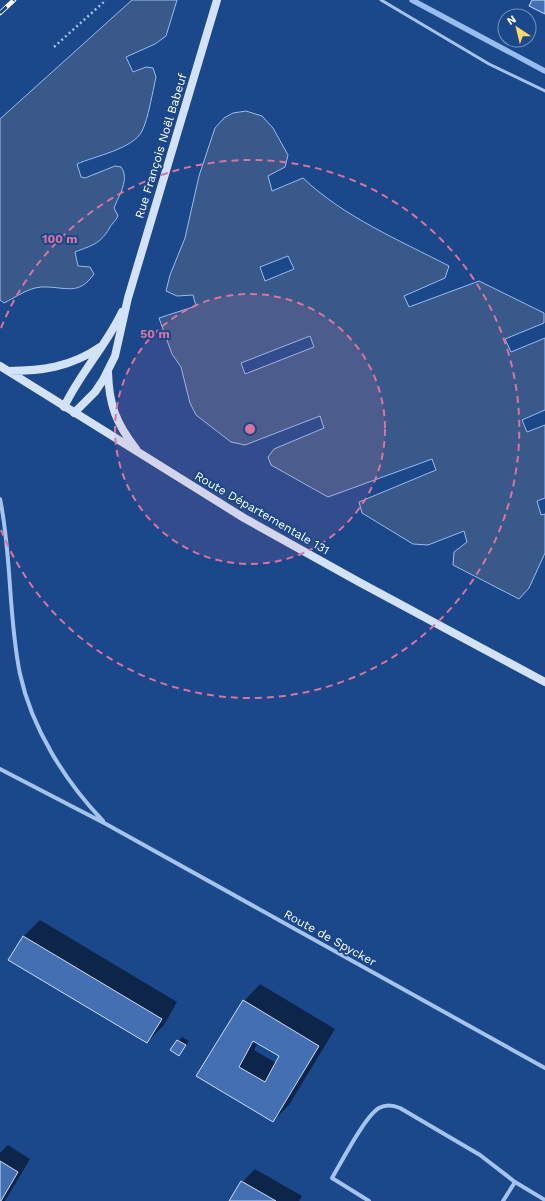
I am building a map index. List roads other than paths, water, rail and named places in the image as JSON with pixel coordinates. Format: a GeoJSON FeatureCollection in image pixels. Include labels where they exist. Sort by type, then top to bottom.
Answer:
{"type":"FeatureCollection","features":[{"type":"Feature","properties":{"kind":"street","name":"Rue François Noël Babeuf"},"geometry":{"type":"LineString","coordinates":[[74,413],[94,392],[108,370],[118,346],[128,298],[217,0]]}},
{"type":"Feature","properties":{"kind":"street","name":"Rue François Noël Babeuf"},"geometry":{"type":"LineString","coordinates":[[64,407],[77,383],[107,340],[128,298]]}},
{"type":"Feature","properties":{"kind":"street","name":"Rue François Noël Babeuf"},"geometry":{"type":"LineString","coordinates":[[8,371],[36,371],[68,364],[87,355],[107,340]]}},
{"type":"Feature","properties":{"kind":"street","name":"Route Départementale 131"},"geometry":{"type":"LineString","coordinates":[[0,366],[140,455],[244,518],[340,572],[545,682]]}},
{"type":"Feature","properties":{"kind":"street","name":"Rue François Noël Babeuf"},"geometry":{"type":"LineString","coordinates":[[108,370],[110,400],[114,415],[123,432],[140,455]]}},
{"type":"Feature","properties":{"kind":"street","name":"Route de Spycker"},"geometry":{"type":"LineString","coordinates":[[0,499],[8,549],[18,658],[27,698],[42,733],[62,770],[87,804],[106,824]]}},
{"type":"Feature","properties":{"kind":"street","name":"Route Départementale 131"},"geometry":{"type":"LineString","coordinates":[[520,668],[545,679]]}},
{"type":"Feature","properties":{"kind":"street","name":"Route de Spycker"},"geometry":{"type":"LineString","coordinates":[[0,769],[106,824],[545,1068]]}},
{"type":"Feature","properties":{"kind":"street"},"geometry":{"type":"LineString","coordinates":[[369,1201],[332,1178],[369,1118],[379,1108],[389,1105],[400,1108],[480,1155],[515,1182],[545,1200]]}},
{"type":"Feature","properties":{"kind":"street"},"geometry":{"type":"LineString","coordinates":[[503,1201],[515,1182]]}},
{"type":"Feature","properties":{"kind":"lane"},"geometry":{"type":"LineString","coordinates":[[380,0],[489,64],[545,91]]}},
{"type":"Feature","properties":{"kind":"water"},"geometry":{"type":"Polygon","coordinates":[[[132,0],[177,0],[166,36],[155,44],[126,57],[133,72],[146,67],[153,68],[156,77],[148,113],[142,131],[131,143],[77,164],[81,177],[85,178],[115,166],[121,167],[124,177],[123,187],[114,208],[118,216],[117,218],[102,238],[91,246],[75,252],[78,266],[90,267],[94,274],[82,286],[77,288],[36,288],[4,303],[0,300],[0,119],[132,0]]]}},
{"type":"Feature","properties":{"kind":"water"},"geometry":{"type":"Polygon","coordinates":[[[246,111],[262,116],[273,128],[288,155],[285,167],[268,176],[272,191],[303,178],[336,205],[354,216],[449,266],[445,278],[404,296],[409,307],[479,281],[544,313],[544,323],[505,339],[511,352],[545,338],[545,410],[522,420],[527,432],[545,425],[545,498],[537,501],[541,515],[545,514],[545,553],[529,588],[519,599],[453,565],[454,552],[467,542],[464,531],[428,545],[413,544],[362,513],[359,502],[436,470],[432,459],[328,497],[271,465],[268,457],[274,449],[324,428],[320,416],[245,445],[231,442],[196,415],[190,403],[181,367],[172,354],[159,318],[196,306],[193,295],[177,296],[166,291],[170,275],[185,238],[199,176],[215,128],[224,118],[233,113],[246,111]],[[288,256],[260,267],[265,281],[294,269],[288,256]],[[310,336],[241,363],[245,374],[314,347],[310,336]]]}},
{"type":"Feature","properties":{"kind":"waterway"},"geometry":{"type":"LineString","coordinates":[[412,0],[545,71]]}},
{"type":"Feature","properties":{"kind":"railway"},"geometry":{"type":"LineString","coordinates":[[0,13],[14,0]]}}]}
